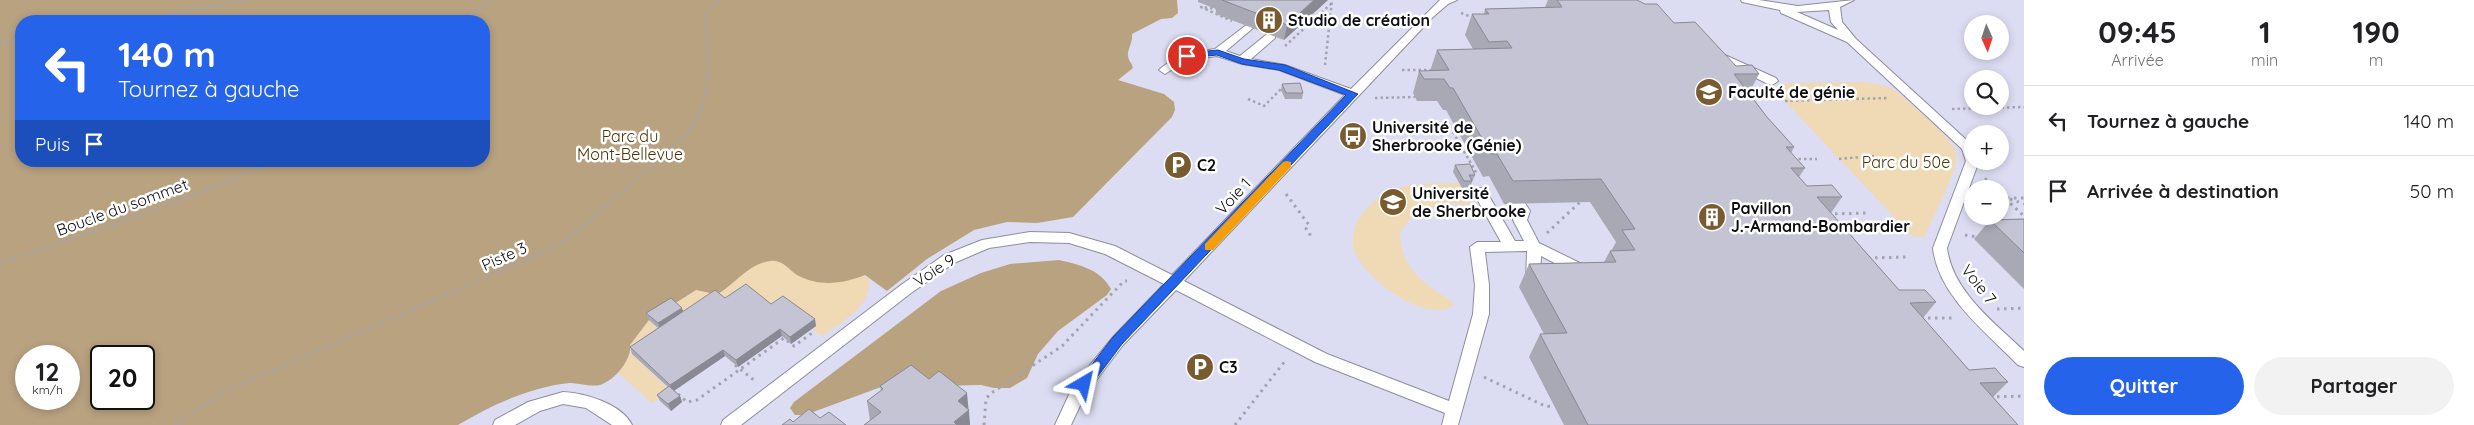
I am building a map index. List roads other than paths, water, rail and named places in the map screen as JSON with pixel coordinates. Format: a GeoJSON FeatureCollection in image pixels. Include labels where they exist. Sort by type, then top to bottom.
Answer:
{"type":"FeatureCollection","features":[{"type":"Feature","properties":{"kind":"lane"},"geometry":{"type":"LineString","coordinates":[[1746,0],[1776,6],[1808,9],[1834,6],[1849,0]]}},
{"type":"Feature","properties":{"kind":"lane","name":"Voie 1"},"geometry":{"type":"LineString","coordinates":[[1063,425],[1080,391],[1104,357],[1353,94],[1429,15],[1445,1]]}},
{"type":"Feature","properties":{"kind":"lane","name":"Voie 7"},"geometry":{"type":"LineString","coordinates":[[1776,6],[1852,41]]}},
{"type":"Feature","properties":{"kind":"lane","name":"Voie 7"},"geometry":{"type":"LineString","coordinates":[[1834,6],[1837,22],[1852,41],[1964,144]]}},
{"type":"Feature","properties":{"kind":"lane"},"geometry":{"type":"LineString","coordinates":[[1218,52],[1249,26]]}},
{"type":"Feature","properties":{"kind":"lane"},"geometry":{"type":"LineString","coordinates":[[1242,61],[1271,36]]}},
{"type":"Feature","properties":{"kind":"lane"},"geometry":{"type":"LineString","coordinates":[[1708,48],[1772,81]]}},
{"type":"Feature","properties":{"kind":"lane"},"geometry":{"type":"LineString","coordinates":[[1165,70],[1183,57],[1218,52],[1242,61],[1281,67],[1353,94]]}},
{"type":"Feature","properties":{"kind":"lane","name":"Voie 7"},"geometry":{"type":"LineString","coordinates":[[1970,170],[1940,248],[1941,258],[1949,276],[1960,292],[2024,361]]}},
{"type":"Feature","properties":{"kind":"lane"},"geometry":{"type":"LineString","coordinates":[[1480,192],[1510,246]]}},
{"type":"Feature","properties":{"kind":"lane"},"geometry":{"type":"LineString","coordinates":[[1518,203],[1522,211],[1520,220],[1534,246],[1533,286]]}},
{"type":"Feature","properties":{"kind":"lane","name":"Voie 9"},"geometry":{"type":"LineString","coordinates":[[729,425],[936,267],[961,253],[980,246],[1001,240],[1030,237],[1079,240],[1115,252],[1345,369],[1452,418]]}},
{"type":"Feature","properties":{"kind":"lane"},"geometry":{"type":"LineString","coordinates":[[1452,418],[1481,314],[1482,285],[1477,247],[1534,246],[1601,280]]}},
{"type":"Feature","properties":{"kind":"lane"},"geometry":{"type":"LineString","coordinates":[[501,425],[538,404],[572,398],[591,401],[600,405],[624,425]]}},
{"type":"Feature","properties":{"kind":"place","name":"Studio de création"},"geometry":{"type":"Point","coordinates":[1269,20]}},
{"type":"Feature","properties":{"kind":"place","name":"Faculté de génie"},"geometry":{"type":"Point","coordinates":[1709,92]}},
{"type":"Feature","properties":{"kind":"place","name":"Université de Sherbrooke (Génie)"},"geometry":{"type":"Point","coordinates":[1353,136]}},
{"type":"Feature","properties":{"kind":"place","name":"C2"},"geometry":{"type":"Point","coordinates":[1178,165]}},
{"type":"Feature","properties":{"kind":"place","name":"Université de Sherbrooke"},"geometry":{"type":"Point","coordinates":[1393,202]}},
{"type":"Feature","properties":{"kind":"place","name":"Pavillon J.-Armand-Bombardier"},"geometry":{"type":"Point","coordinates":[1712,217]}},
{"type":"Feature","properties":{"kind":"place","name":"C3"},"geometry":{"type":"Point","coordinates":[1200,367]}},
{"type":"Feature","properties":{"kind":"park label","name":"Parc du Mont-Bellevue"},"geometry":{"type":"Point","coordinates":[630,145]}},
{"type":"Feature","properties":{"kind":"park label","name":"Parc du 50e"},"geometry":{"type":"Point","coordinates":[1906,162]}}]}
